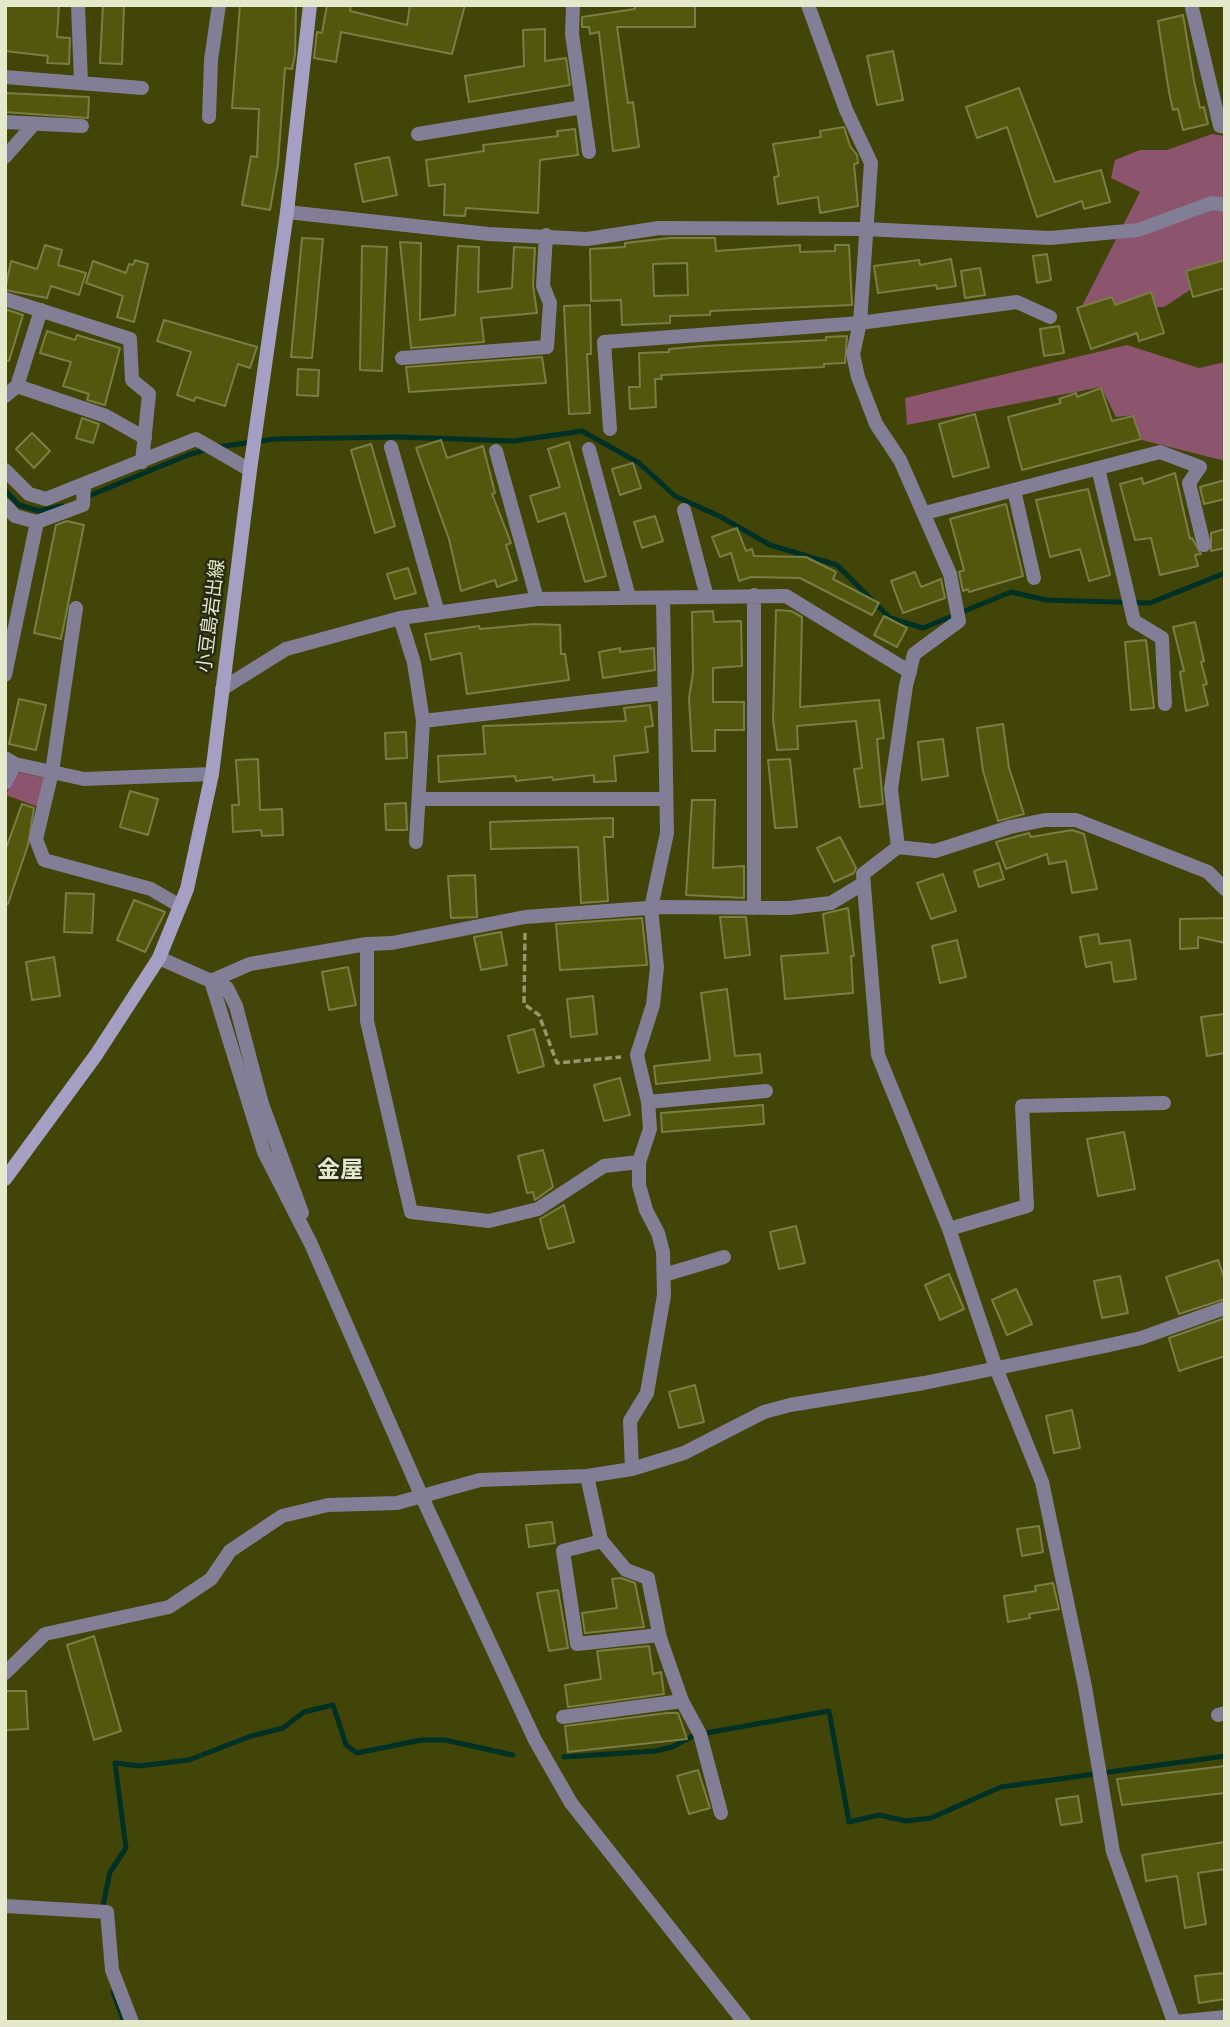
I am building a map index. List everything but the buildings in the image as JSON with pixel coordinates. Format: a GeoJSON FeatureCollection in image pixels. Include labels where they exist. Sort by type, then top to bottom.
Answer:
{"type":"FeatureCollection","features":[{"type":"Feature","properties":{"kind":"main road","name":"小豆島岩出線"},"geometry":{"type":"LineString","coordinates":[[5,1179],[96,1055],[159,958],[180,906],[212,774],[250,470],[287,212],[310,5]]}},
{"type":"Feature","properties":{"kind":"street"},"geometry":{"type":"LineString","coordinates":[[78,5],[81,83]]}},
{"type":"Feature","properties":{"kind":"street"},"geometry":{"type":"LineString","coordinates":[[209,117],[211,60],[219,5]]}},
{"type":"Feature","properties":{"kind":"street"},"geometry":{"type":"LineString","coordinates":[[573,5],[572,34],[589,152]]}},
{"type":"Feature","properties":{"kind":"street"},"geometry":{"type":"LineString","coordinates":[[808,5],[846,110],[871,163],[860,323],[853,354],[858,377],[876,424],[900,460],[925,513],[950,574],[959,621],[915,654],[910,672],[891,789],[898,847]]}},
{"type":"Feature","properties":{"kind":"street"},"geometry":{"type":"LineString","coordinates":[[1192,8],[1220,126],[1225,127]]}},
{"type":"Feature","properties":{"kind":"street"},"geometry":{"type":"LineString","coordinates":[[5,77],[142,88]]}},
{"type":"Feature","properties":{"kind":"street"},"geometry":{"type":"LineString","coordinates":[[418,134],[582,107]]}},
{"type":"Feature","properties":{"kind":"street"},"geometry":{"type":"LineString","coordinates":[[5,122],[82,126]]}},
{"type":"Feature","properties":{"kind":"street"},"geometry":{"type":"LineString","coordinates":[[5,157],[34,124]]}},
{"type":"Feature","properties":{"kind":"street"},"geometry":{"type":"LineString","coordinates":[[287,212],[488,234],[587,239],[659,228],[865,229],[1050,238],[1138,230],[1212,203],[1225,205]]}},
{"type":"Feature","properties":{"kind":"street"},"geometry":{"type":"LineString","coordinates":[[402,358],[547,347],[550,303],[543,286],[545,235]]}},
{"type":"Feature","properties":{"kind":"street"},"geometry":{"type":"LineString","coordinates":[[5,299],[130,339],[132,380],[149,394],[142,462]]}},
{"type":"Feature","properties":{"kind":"street"},"geometry":{"type":"LineString","coordinates":[[610,429],[604,342],[860,323],[1017,302],[1050,317]]}},
{"type":"Feature","properties":{"kind":"street"},"geometry":{"type":"LineString","coordinates":[[5,396],[18,386],[41,310]]}},
{"type":"Feature","properties":{"kind":"street"},"geometry":{"type":"LineString","coordinates":[[18,386],[106,416],[145,438]]}},
{"type":"Feature","properties":{"kind":"street"},"geometry":{"type":"LineString","coordinates":[[5,470],[29,494],[46,499],[196,439],[250,470]]}},
{"type":"Feature","properties":{"kind":"street"},"geometry":{"type":"LineString","coordinates":[[391,447],[438,613]]}},
{"type":"Feature","properties":{"kind":"street"},"geometry":{"type":"LineString","coordinates":[[589,449],[629,597]]}},
{"type":"Feature","properties":{"kind":"street"},"geometry":{"type":"LineString","coordinates":[[496,451],[537,598]]}},
{"type":"Feature","properties":{"kind":"street"},"geometry":{"type":"LineString","coordinates":[[925,513],[1160,452],[1200,467],[1189,483],[1204,545]]}},
{"type":"Feature","properties":{"kind":"street"},"geometry":{"type":"LineString","coordinates":[[1098,468],[1134,621],[1162,638],[1165,704]]}},
{"type":"Feature","properties":{"kind":"street"},"geometry":{"type":"LineString","coordinates":[[5,505],[15,516],[37,522],[83,505],[84,486]]}},
{"type":"Feature","properties":{"kind":"street"},"geometry":{"type":"LineString","coordinates":[[1014,490],[1034,578]]}},
{"type":"Feature","properties":{"kind":"street"},"geometry":{"type":"LineString","coordinates":[[684,510],[707,597]]}},
{"type":"Feature","properties":{"kind":"street"},"geometry":{"type":"LineString","coordinates":[[5,675],[37,522]]}},
{"type":"Feature","properties":{"kind":"street"},"geometry":{"type":"LineString","coordinates":[[754,596],[754,908]]}},
{"type":"Feature","properties":{"kind":"street"},"geometry":{"type":"LineString","coordinates":[[222,689],[286,649],[400,618],[537,598],[786,596],[910,672]]}},
{"type":"Feature","properties":{"kind":"street"},"geometry":{"type":"LineString","coordinates":[[632,1469],[630,1421],[648,1393],[664,1295],[663,1252],[639,1185],[639,1162],[650,1129],[648,1102],[637,1055],[654,992],[657,967],[651,908],[667,833],[663,598]]}},
{"type":"Feature","properties":{"kind":"street"},"geometry":{"type":"LineString","coordinates":[[76,608],[52,772],[36,839],[44,860],[151,889],[180,906]]}},
{"type":"Feature","properties":{"kind":"street"},"geometry":{"type":"LineString","coordinates":[[400,618],[414,663],[423,721],[421,799],[416,842]]}},
{"type":"Feature","properties":{"kind":"street"},"geometry":{"type":"LineString","coordinates":[[423,721],[664,693]]}},
{"type":"Feature","properties":{"kind":"street"},"geometry":{"type":"LineString","coordinates":[[5,783],[10,761],[84,779],[212,774]]}},
{"type":"Feature","properties":{"kind":"street"},"geometry":{"type":"LineString","coordinates":[[421,799],[666,799]]}},
{"type":"Feature","properties":{"kind":"street"},"geometry":{"type":"LineString","coordinates":[[1225,889],[1209,872],[1076,820],[1045,820],[1010,827],[935,851],[898,847],[863,874],[878,1055],[949,1229],[996,1368],[1042,1482],[1084,1687],[1113,1852],[1175,2022],[1225,2017]]}},
{"type":"Feature","properties":{"kind":"street"},"geometry":{"type":"LineString","coordinates":[[211,981],[250,964],[367,944],[392,943],[525,917],[651,908],[754,908],[831,903],[864,883]]}},
{"type":"Feature","properties":{"kind":"street"},"geometry":{"type":"LineString","coordinates":[[367,944],[367,1021],[411,1212],[489,1221],[538,1209],[604,1166],[639,1162]]}},
{"type":"Feature","properties":{"kind":"street"},"geometry":{"type":"LineString","coordinates":[[159,958],[227,988],[236,1006],[259,1092],[311,1244],[422,1497],[530,1729],[571,1803],[744,2022]]}},
{"type":"Feature","properties":{"kind":"street"},"geometry":{"type":"LineString","coordinates":[[648,1102],[766,1090]]}},
{"type":"Feature","properties":{"kind":"street"},"geometry":{"type":"LineString","coordinates":[[949,1229],[1027,1206],[1022,1106],[1164,1103]]}},
{"type":"Feature","properties":{"kind":"street"},"geometry":{"type":"LineString","coordinates":[[664,1275],[724,1257]]}},
{"type":"Feature","properties":{"kind":"street"},"geometry":{"type":"LineString","coordinates":[[5,1672],[45,1634],[169,1607],[211,1579],[230,1550],[282,1516],[328,1505],[362,1506],[422,1497],[480,1480],[587,1476],[632,1469],[684,1452],[764,1412],[1141,1338],[1225,1308]]}},
{"type":"Feature","properties":{"kind":"street"},"geometry":{"type":"LineString","coordinates":[[587,1476],[602,1541],[626,1570],[648,1578],[659,1634],[682,1701],[700,1734],[720,1812]]}},
{"type":"Feature","properties":{"kind":"street"},"geometry":{"type":"LineString","coordinates":[[602,1541],[563,1551],[576,1644],[659,1634]]}},
{"type":"Feature","properties":{"kind":"street"},"geometry":{"type":"LineString","coordinates":[[563,1717],[682,1701]]}},
{"type":"Feature","properties":{"kind":"street"},"geometry":{"type":"LineString","coordinates":[[5,1906],[107,1912],[112,1970],[132,2022]]}},
{"type":"Feature","properties":{"kind":"path"},"geometry":{"type":"LineString","coordinates":[[525,917],[524,1004],[539,1015],[557,1063],[637,1055]]}},
{"type":"Feature","properties":{"kind":"shaded area"},"geometry":{"type":"Polygon","coordinates":[[[1212,134],[1225,136],[1225,271],[1222,269],[1164,307],[1081,308],[1140,192],[1111,178],[1115,160],[1140,150],[1167,150],[1212,134]]]}},
{"type":"Feature","properties":{"kind":"shaded area"},"geometry":{"type":"Polygon","coordinates":[[[1127,345],[1199,368],[1225,362],[1225,461],[1142,440],[1133,415],[1116,417],[1101,387],[907,425],[905,398],[1127,345]]]}},
{"type":"Feature","properties":{"kind":"shaded area"},"geometry":{"type":"Polygon","coordinates":[[[17,772],[46,778],[38,807],[6,795],[17,772]]]}},
{"type":"Feature","properties":{"kind":"waterway"},"geometry":{"type":"LineString","coordinates":[[218,447],[274,439],[399,437],[514,441],[582,431],[639,463],[675,496],[721,517],[770,545],[837,565],[890,618],[923,628],[1011,592],[1046,600],[1150,603],[1225,573]]}},
{"type":"Feature","properties":{"kind":"waterway"},"geometry":{"type":"LineString","coordinates":[[84,498],[208,449]]}},
{"type":"Feature","properties":{"kind":"waterway"},"geometry":{"type":"LineString","coordinates":[[5,490],[19,505],[39,511],[62,506]]}},
{"type":"Feature","properties":{"kind":"waterway"},"geometry":{"type":"LineString","coordinates":[[102,1910],[110,1872],[126,1848],[115,1763],[139,1766],[189,1760],[251,1736],[283,1728],[304,1712],[333,1705],[346,1745],[357,1753],[421,1740],[445,1740],[513,1755]]}},
{"type":"Feature","properties":{"kind":"waterway"},"geometry":{"type":"LineString","coordinates":[[564,1757],[655,1751],[672,1747],[695,1735],[829,1711],[849,1822],[879,1815],[906,1821],[931,1818],[1001,1787],[1225,1756]]}},
{"type":"Feature","properties":{"kind":"waterway"},"geometry":{"type":"LineString","coordinates":[[113,1992],[124,2022]]}},
{"type":"Feature","properties":{"kind":"district","name":"金屋"},"geometry":{"type":"Point","coordinates":[340,1171]}}]}
